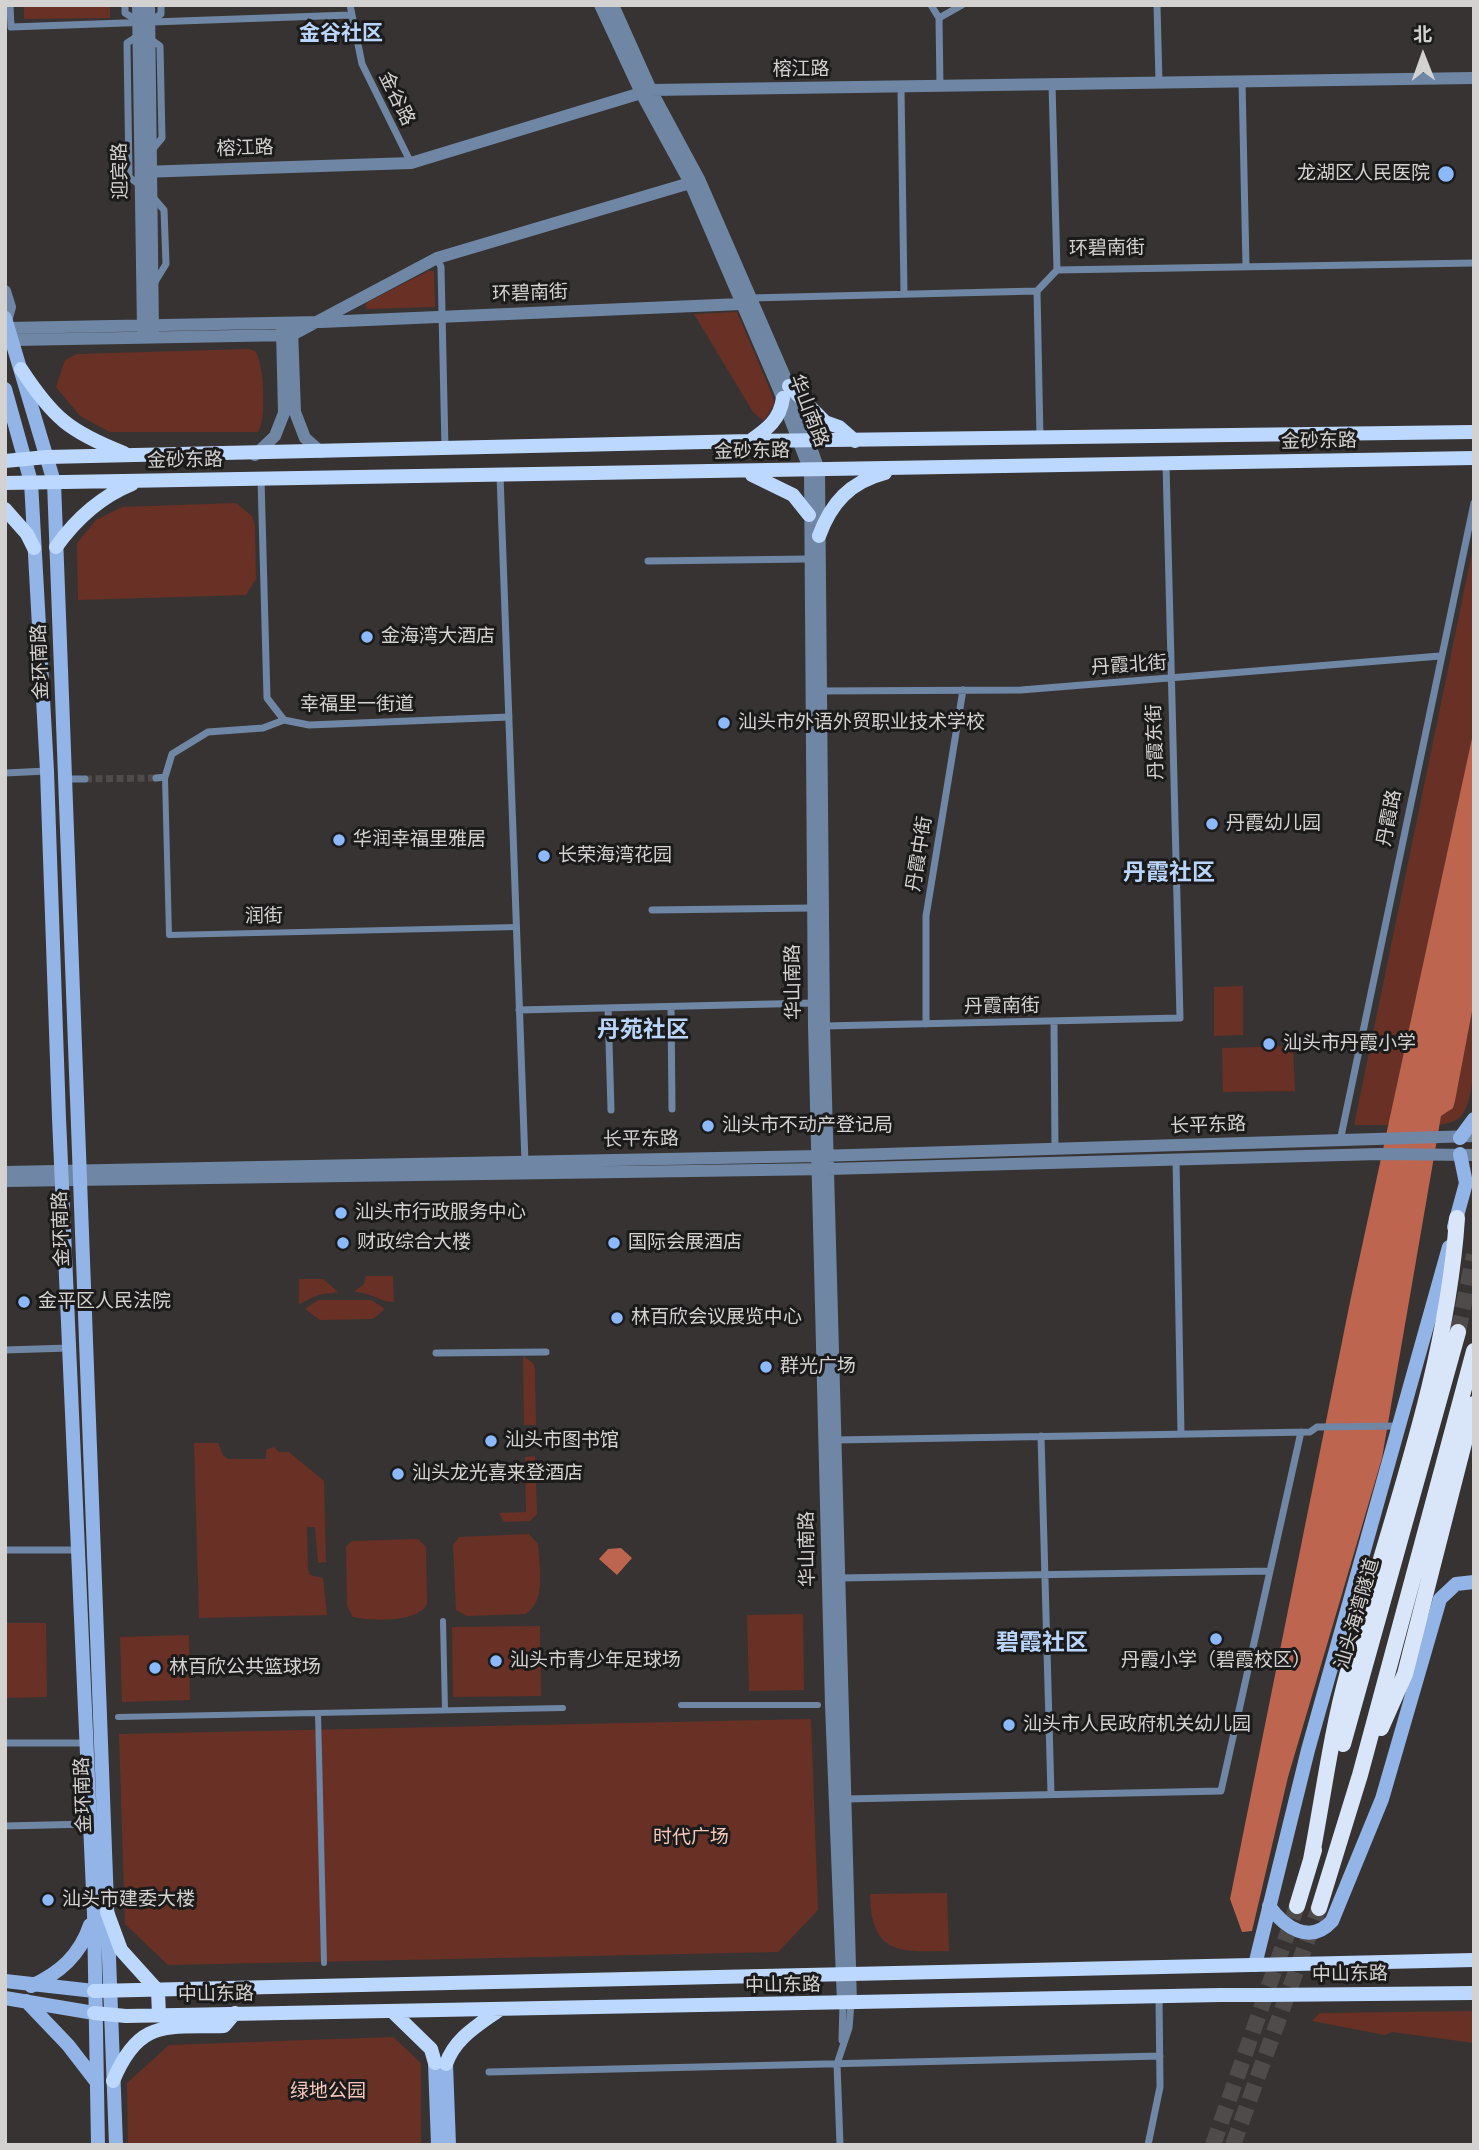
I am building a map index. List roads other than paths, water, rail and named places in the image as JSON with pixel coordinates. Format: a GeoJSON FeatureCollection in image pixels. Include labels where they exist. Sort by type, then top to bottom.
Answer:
{"type":"FeatureCollection","features":[{"type":"Feature","properties":{"kind":"highway"},"geometry":{"type":"LineString","coordinates":[[1311,1860],[1347,1676],[1417,1433],[1454,1259],[1457,1218]]}},
{"type":"Feature","properties":{"kind":"highway","name":"汕头海湾隧道"},"geometry":{"type":"LineString","coordinates":[[1297,1906],[1458,1332]]}},
{"type":"Feature","properties":{"kind":"highway"},"geometry":{"type":"LineString","coordinates":[[1320,1908],[1360,1775],[1474,1351]]}},
{"type":"Feature","properties":{"kind":"highway"},"geometry":{"type":"LineString","coordinates":[[1360,1775],[1405,1674],[1474,1404]]}},
{"type":"Feature","properties":{"kind":"main road","name":"金环南路"},"geometry":{"type":"LineString","coordinates":[[8,327],[54,482],[80,1175],[101,1913],[93,2013],[97,2145]]}},
{"type":"Feature","properties":{"kind":"main road"},"geometry":{"type":"LineString","coordinates":[[21,369],[36,393],[72,430],[132,456]]}},
{"type":"Feature","properties":{"kind":"main road","name":"金环南路"},"geometry":{"type":"LineString","coordinates":[[5,389],[31,482],[47,771],[61,1176],[90,1824],[110,1991],[116,2145]]}},
{"type":"Feature","properties":{"kind":"main road"},"geometry":{"type":"LineString","coordinates":[[750,441],[774,422],[781,411],[786,392],[825,422],[839,427],[855,441]]}},
{"type":"Feature","properties":{"kind":"main road","name":"金砂东路"},"geometry":{"type":"LineString","coordinates":[[5,461],[47,457],[255,455],[750,441],[1474,432]]}},
{"type":"Feature","properties":{"kind":"main road","name":"金砂东路"},"geometry":{"type":"LineString","coordinates":[[5,483],[1474,458]]}},
{"type":"Feature","properties":{"kind":"main road"},"geometry":{"type":"LineString","coordinates":[[819,536],[828,510],[841,497],[877,475],[901,469]]}},
{"type":"Feature","properties":{"kind":"main road"},"geometry":{"type":"LineString","coordinates":[[740,472],[776,484],[793,495],[809,515]]}},
{"type":"Feature","properties":{"kind":"main road"},"geometry":{"type":"LineString","coordinates":[[56,547],[86,512],[118,489],[139,481]]}},
{"type":"Feature","properties":{"kind":"main road"},"geometry":{"type":"LineString","coordinates":[[5,509],[27,534],[33,548]]}},
{"type":"Feature","properties":{"kind":"main road"},"geometry":{"type":"LineString","coordinates":[[1467,1137],[1474,1119]]}},
{"type":"Feature","properties":{"kind":"main road"},"geometry":{"type":"LineString","coordinates":[[1255,1965],[1308,1751],[1396,1427],[1457,1218],[1466,1183],[1467,1154]]}},
{"type":"Feature","properties":{"kind":"main road"},"geometry":{"type":"LineString","coordinates":[[1269,1906],[1282,1923],[1297,1932],[1313,1934],[1323,1931],[1332,1922],[1382,1799],[1440,1599],[1456,1584],[1474,1582]]}},
{"type":"Feature","properties":{"kind":"main road"},"geometry":{"type":"LineString","coordinates":[[31,1986],[54,1976],[83,1947],[101,1913]]}},
{"type":"Feature","properties":{"kind":"main road"},"geometry":{"type":"LineString","coordinates":[[101,1913],[121,1950],[158,1991],[159,2015]]}},
{"type":"Feature","properties":{"kind":"main road"},"geometry":{"type":"LineString","coordinates":[[1438,1961],[1456,1952],[1474,1950]]}},
{"type":"Feature","properties":{"kind":"main road","name":"中山东路"},"geometry":{"type":"LineString","coordinates":[[94,1991],[1474,1960]]}},
{"type":"Feature","properties":{"kind":"main road"},"geometry":{"type":"LineString","coordinates":[[5,1981],[94,1991]]}},
{"type":"Feature","properties":{"kind":"main road","name":"中山东路"},"geometry":{"type":"LineString","coordinates":[[93,2013],[394,2013],[1159,1996],[1474,1993]]}},
{"type":"Feature","properties":{"kind":"main road"},"geometry":{"type":"LineString","coordinates":[[5,1997],[93,2013]]}},
{"type":"Feature","properties":{"kind":"main road"},"geometry":{"type":"LineString","coordinates":[[26,2001],[68,2045],[94,2080]]}},
{"type":"Feature","properties":{"kind":"main road"},"geometry":{"type":"LineString","coordinates":[[438,2145],[441,2064],[463,2036],[499,2010]]}},
{"type":"Feature","properties":{"kind":"main road"},"geometry":{"type":"LineString","coordinates":[[113,2081],[122,2060],[145,2034],[160,2028],[224,2026],[235,2013]]}},
{"type":"Feature","properties":{"kind":"main road"},"geometry":{"type":"LineString","coordinates":[[394,2013],[431,2049],[441,2064],[449,2145]]}},
{"type":"Feature","properties":{"kind":"street"},"geometry":{"type":"LineString","coordinates":[[10,5],[11,27],[144,28],[350,15]]}},
{"type":"Feature","properties":{"kind":"street"},"geometry":{"type":"LineString","coordinates":[[125,5],[125,13],[144,28]]}},
{"type":"Feature","properties":{"kind":"street","name":"迎宾路"},"geometry":{"type":"LineString","coordinates":[[138,5],[144,28],[151,150],[141,187],[148,330]]}},
{"type":"Feature","properties":{"kind":"street","name":"迎宾路"},"geometry":{"type":"LineString","coordinates":[[148,330],[152,285],[151,196],[146,172],[144,28],[149,5]]}},
{"type":"Feature","properties":{"kind":"street"},"geometry":{"type":"LineString","coordinates":[[141,187],[129,177],[127,43],[161,14],[161,5]]}},
{"type":"Feature","properties":{"kind":"street","name":"金谷路"},"geometry":{"type":"LineString","coordinates":[[350,5],[362,64],[411,163]]}},
{"type":"Feature","properties":{"kind":"street","name":"华山南路"},"geometry":{"type":"LineString","coordinates":[[600,5],[647,92],[699,179],[746,301]]}},
{"type":"Feature","properties":{"kind":"street","name":"华山南路"},"geometry":{"type":"LineString","coordinates":[[613,5],[647,92],[786,392],[814,470],[819,536],[823,1163],[847,2003]]}},
{"type":"Feature","properties":{"kind":"street"},"geometry":{"type":"LineString","coordinates":[[931,5],[939,18],[940,88]]}},
{"type":"Feature","properties":{"kind":"street"},"geometry":{"type":"LineString","coordinates":[[939,18],[962,5]]}},
{"type":"Feature","properties":{"kind":"street"},"geometry":{"type":"LineString","coordinates":[[1157,5],[1159,82]]}},
{"type":"Feature","properties":{"kind":"street","name":"榕江路"},"geometry":{"type":"LineString","coordinates":[[146,172],[411,163],[647,92],[1474,78]]}},
{"type":"Feature","properties":{"kind":"street"},"geometry":{"type":"LineString","coordinates":[[1242,81],[1246,265]]}},
{"type":"Feature","properties":{"kind":"street"},"geometry":{"type":"LineString","coordinates":[[1052,85],[1058,270]]}},
{"type":"Feature","properties":{"kind":"street"},"geometry":{"type":"LineString","coordinates":[[901,88],[904,294]]}},
{"type":"Feature","properties":{"kind":"street"},"geometry":{"type":"LineString","coordinates":[[321,323],[437,258],[690,183]]}},
{"type":"Feature","properties":{"kind":"street"},"geometry":{"type":"LineString","coordinates":[[437,258],[441,267],[445,450]]}},
{"type":"Feature","properties":{"kind":"street","name":"环碧南街"},"geometry":{"type":"LineString","coordinates":[[8,327],[287,329],[321,323],[746,301],[1037,291],[1058,270],[1474,263]]}},
{"type":"Feature","properties":{"kind":"street"},"geometry":{"type":"LineString","coordinates":[[5,290],[10,307],[8,327]]}},
{"type":"Feature","properties":{"kind":"street"},"geometry":{"type":"LineString","coordinates":[[1037,291],[1040,439]]}},
{"type":"Feature","properties":{"kind":"street"},"geometry":{"type":"LineString","coordinates":[[287,329],[295,412],[305,438],[321,452]]}},
{"type":"Feature","properties":{"kind":"street"},"geometry":{"type":"LineString","coordinates":[[255,455],[275,436],[284,413],[287,329]]}},
{"type":"Feature","properties":{"kind":"street","name":"丹霞东街"},"geometry":{"type":"LineString","coordinates":[[1166,464],[1180,1018]]}},
{"type":"Feature","properties":{"kind":"street","name":"华山南路"},"geometry":{"type":"LineString","coordinates":[[814,470],[809,515],[814,1003],[835,1440],[845,1799],[846,1973]]}},
{"type":"Feature","properties":{"kind":"street"},"geometry":{"type":"LineString","coordinates":[[500,475],[525,1161]]}},
{"type":"Feature","properties":{"kind":"street","name":"幸福里一街道"},"geometry":{"type":"LineString","coordinates":[[261,479],[267,698],[284,720],[309,725],[509,717]]}},
{"type":"Feature","properties":{"kind":"street","name":"丹霞路"},"geometry":{"type":"LineString","coordinates":[[1340,1141],[1474,503]]}},
{"type":"Feature","properties":{"kind":"street"},"geometry":{"type":"LineString","coordinates":[[648,561],[809,559]]}},
{"type":"Feature","properties":{"kind":"street","name":"丹霞北街"},"geometry":{"type":"LineString","coordinates":[[820,691],[1021,690],[1440,656]]}},
{"type":"Feature","properties":{"kind":"street","name":"丹霞中街"},"geometry":{"type":"LineString","coordinates":[[926,1024],[926,916],[963,690]]}},
{"type":"Feature","properties":{"kind":"street"},"geometry":{"type":"LineString","coordinates":[[160,778],[172,754],[208,732],[264,728],[284,720]]}},
{"type":"Feature","properties":{"kind":"street"},"geometry":{"type":"LineString","coordinates":[[5,773],[47,771]]}},
{"type":"Feature","properties":{"kind":"street","name":"润街"},"geometry":{"type":"LineString","coordinates":[[160,778],[169,935],[517,927]]}},
{"type":"Feature","properties":{"kind":"street"},"geometry":{"type":"LineString","coordinates":[[65,779],[85,779]]}},
{"type":"Feature","properties":{"kind":"street"},"geometry":{"type":"LineString","coordinates":[[652,911],[812,908]]}},
{"type":"Feature","properties":{"kind":"street"},"geometry":{"type":"LineString","coordinates":[[519,1010],[814,1003]]}},
{"type":"Feature","properties":{"kind":"street"},"geometry":{"type":"LineString","coordinates":[[671,1007],[672,1110]]}},
{"type":"Feature","properties":{"kind":"street"},"geometry":{"type":"LineString","coordinates":[[608,1008],[611,1110]]}},
{"type":"Feature","properties":{"kind":"street","name":"丹霞南街"},"geometry":{"type":"LineString","coordinates":[[824,1026],[1180,1018]]}},
{"type":"Feature","properties":{"kind":"street"},"geometry":{"type":"LineString","coordinates":[[1054,1021],[1055,1149]]}},
{"type":"Feature","properties":{"kind":"street","name":"长平东路"},"geometry":{"type":"LineString","coordinates":[[61,1176],[525,1161],[823,1163],[1055,1149],[1176,1154],[1340,1141],[1467,1137]]}},
{"type":"Feature","properties":{"kind":"street"},"geometry":{"type":"LineString","coordinates":[[1176,1154],[1181,1434]]}},
{"type":"Feature","properties":{"kind":"street","name":"长平东路"},"geometry":{"type":"LineString","coordinates":[[80,1175],[823,1163],[1176,1154],[1467,1154]]}},
{"type":"Feature","properties":{"kind":"street"},"geometry":{"type":"LineString","coordinates":[[5,1172],[61,1176]]}},
{"type":"Feature","properties":{"kind":"street"},"geometry":{"type":"LineString","coordinates":[[5,1181],[61,1176]]}},
{"type":"Feature","properties":{"kind":"street"},"geometry":{"type":"LineString","coordinates":[[5,1350],[69,1348]]}},
{"type":"Feature","properties":{"kind":"street"},"geometry":{"type":"LineString","coordinates":[[436,1353],[546,1352]]}},
{"type":"Feature","properties":{"kind":"street"},"geometry":{"type":"LineString","coordinates":[[835,1440],[1310,1432],[1317,1427],[1396,1427]]}},
{"type":"Feature","properties":{"kind":"street"},"geometry":{"type":"LineString","coordinates":[[845,1799],[1221,1791],[1301,1432]]}},
{"type":"Feature","properties":{"kind":"street"},"geometry":{"type":"LineString","coordinates":[[1041,1436],[1051,1794]]}},
{"type":"Feature","properties":{"kind":"street"},"geometry":{"type":"LineString","coordinates":[[5,1550],[78,1550]]}},
{"type":"Feature","properties":{"kind":"street"},"geometry":{"type":"LineString","coordinates":[[839,1578],[1270,1572]]}},
{"type":"Feature","properties":{"kind":"street"},"geometry":{"type":"LineString","coordinates":[[443,1621],[445,1710]]}},
{"type":"Feature","properties":{"kind":"street"},"geometry":{"type":"LineString","coordinates":[[681,1705],[818,1705]]}},
{"type":"Feature","properties":{"kind":"street"},"geometry":{"type":"LineString","coordinates":[[118,1717],[563,1708]]}},
{"type":"Feature","properties":{"kind":"street"},"geometry":{"type":"LineString","coordinates":[[318,1713],[324,1963]]}},
{"type":"Feature","properties":{"kind":"street"},"geometry":{"type":"LineString","coordinates":[[5,1743],[86,1743]]}},
{"type":"Feature","properties":{"kind":"street"},"geometry":{"type":"LineString","coordinates":[[5,1826],[90,1824]]}},
{"type":"Feature","properties":{"kind":"street"},"geometry":{"type":"LineString","coordinates":[[1147,2145],[1160,2087],[1159,1996]]}},
{"type":"Feature","properties":{"kind":"street"},"geometry":{"type":"LineString","coordinates":[[840,2145],[837,2064],[849,2028],[847,2003]]}},
{"type":"Feature","properties":{"kind":"street"},"geometry":{"type":"LineString","coordinates":[[489,2072],[1160,2056]]}},
{"type":"Feature","properties":{"kind":"tunnel"},"geometry":{"type":"LineString","coordinates":[[85,779],[156,778]]}},
{"type":"Feature","properties":{"kind":"tunnel"},"geometry":{"type":"LineString","coordinates":[[1458,1332],[1474,1255]]}},
{"type":"Feature","properties":{"kind":"tunnel"},"geometry":{"type":"LineString","coordinates":[[1213,2145],[1297,1906]]}},
{"type":"Feature","properties":{"kind":"tunnel"},"geometry":{"type":"LineString","coordinates":[[1233,2145],[1319,1908]]}},
{"type":"Feature","properties":{"kind":"place","name":"龙湖区人民医院"},"geometry":{"type":"Point","coordinates":[1446,174]}},
{"type":"Feature","properties":{"kind":"place","name":"金海湾大酒店"},"geometry":{"type":"Point","coordinates":[367,637]}},
{"type":"Feature","properties":{"kind":"place","name":"汕头市外语外贸职业技术学校"},"geometry":{"type":"Point","coordinates":[724,723]}},
{"type":"Feature","properties":{"kind":"place","name":"丹霞幼儿园"},"geometry":{"type":"Point","coordinates":[1212,824]}},
{"type":"Feature","properties":{"kind":"place","name":"华润幸福里雅居"},"geometry":{"type":"Point","coordinates":[339,840]}},
{"type":"Feature","properties":{"kind":"place","name":"长荣海湾花园"},"geometry":{"type":"Point","coordinates":[544,856]}},
{"type":"Feature","properties":{"kind":"place","name":"汕头市丹霞小学"},"geometry":{"type":"Point","coordinates":[1269,1044]}},
{"type":"Feature","properties":{"kind":"place","name":"汕头市不动产登记局"},"geometry":{"type":"Point","coordinates":[708,1126]}},
{"type":"Feature","properties":{"kind":"place","name":"汕头市行政服务中心"},"geometry":{"type":"Point","coordinates":[341,1213]}},
{"type":"Feature","properties":{"kind":"place","name":"财政综合大楼"},"geometry":{"type":"Point","coordinates":[343,1243]}},
{"type":"Feature","properties":{"kind":"place","name":"国际会展酒店"},"geometry":{"type":"Point","coordinates":[614,1243]}},
{"type":"Feature","properties":{"kind":"place","name":"金平区人民法院"},"geometry":{"type":"Point","coordinates":[24,1302]}},
{"type":"Feature","properties":{"kind":"place","name":"林百欣会议展览中心"},"geometry":{"type":"Point","coordinates":[617,1318]}},
{"type":"Feature","properties":{"kind":"place","name":"群光广场"},"geometry":{"type":"Point","coordinates":[766,1367]}},
{"type":"Feature","properties":{"kind":"place","name":"汕头市图书馆"},"geometry":{"type":"Point","coordinates":[491,1441]}},
{"type":"Feature","properties":{"kind":"place","name":"汕头龙光喜来登酒店"},"geometry":{"type":"Point","coordinates":[398,1474]}},
{"type":"Feature","properties":{"kind":"place","name":"丹霞小学（碧霞校区）"},"geometry":{"type":"Point","coordinates":[1216,1639]}},
{"type":"Feature","properties":{"kind":"place","name":"汕头市青少年足球场"},"geometry":{"type":"Point","coordinates":[496,1661]}},
{"type":"Feature","properties":{"kind":"place","name":"林百欣公共篮球场"},"geometry":{"type":"Point","coordinates":[155,1668]}},
{"type":"Feature","properties":{"kind":"place","name":"汕头市人民政府机关幼儿园"},"geometry":{"type":"Point","coordinates":[1009,1725]}},
{"type":"Feature","properties":{"kind":"place","name":"汕头市建委大楼"},"geometry":{"type":"Point","coordinates":[48,1900]}},
{"type":"Feature","properties":{"kind":"district","name":"金谷社区"},"geometry":{"type":"Point","coordinates":[341,34]}},
{"type":"Feature","properties":{"kind":"district","name":"丹霞社区"},"geometry":{"type":"Point","coordinates":[1169,874]}},
{"type":"Feature","properties":{"kind":"district","name":"丹苑社区"},"geometry":{"type":"Point","coordinates":[643,1031]}},
{"type":"Feature","properties":{"kind":"district","name":"碧霞社区"},"geometry":{"type":"Point","coordinates":[1042,1644]}},
{"type":"Feature","properties":{"kind":"park label","name":"时代广场"},"geometry":{"type":"Point","coordinates":[691,1838]}},
{"type":"Feature","properties":{"kind":"park label","name":"绿地公园"},"geometry":{"type":"Point","coordinates":[328,2092]}}]}
